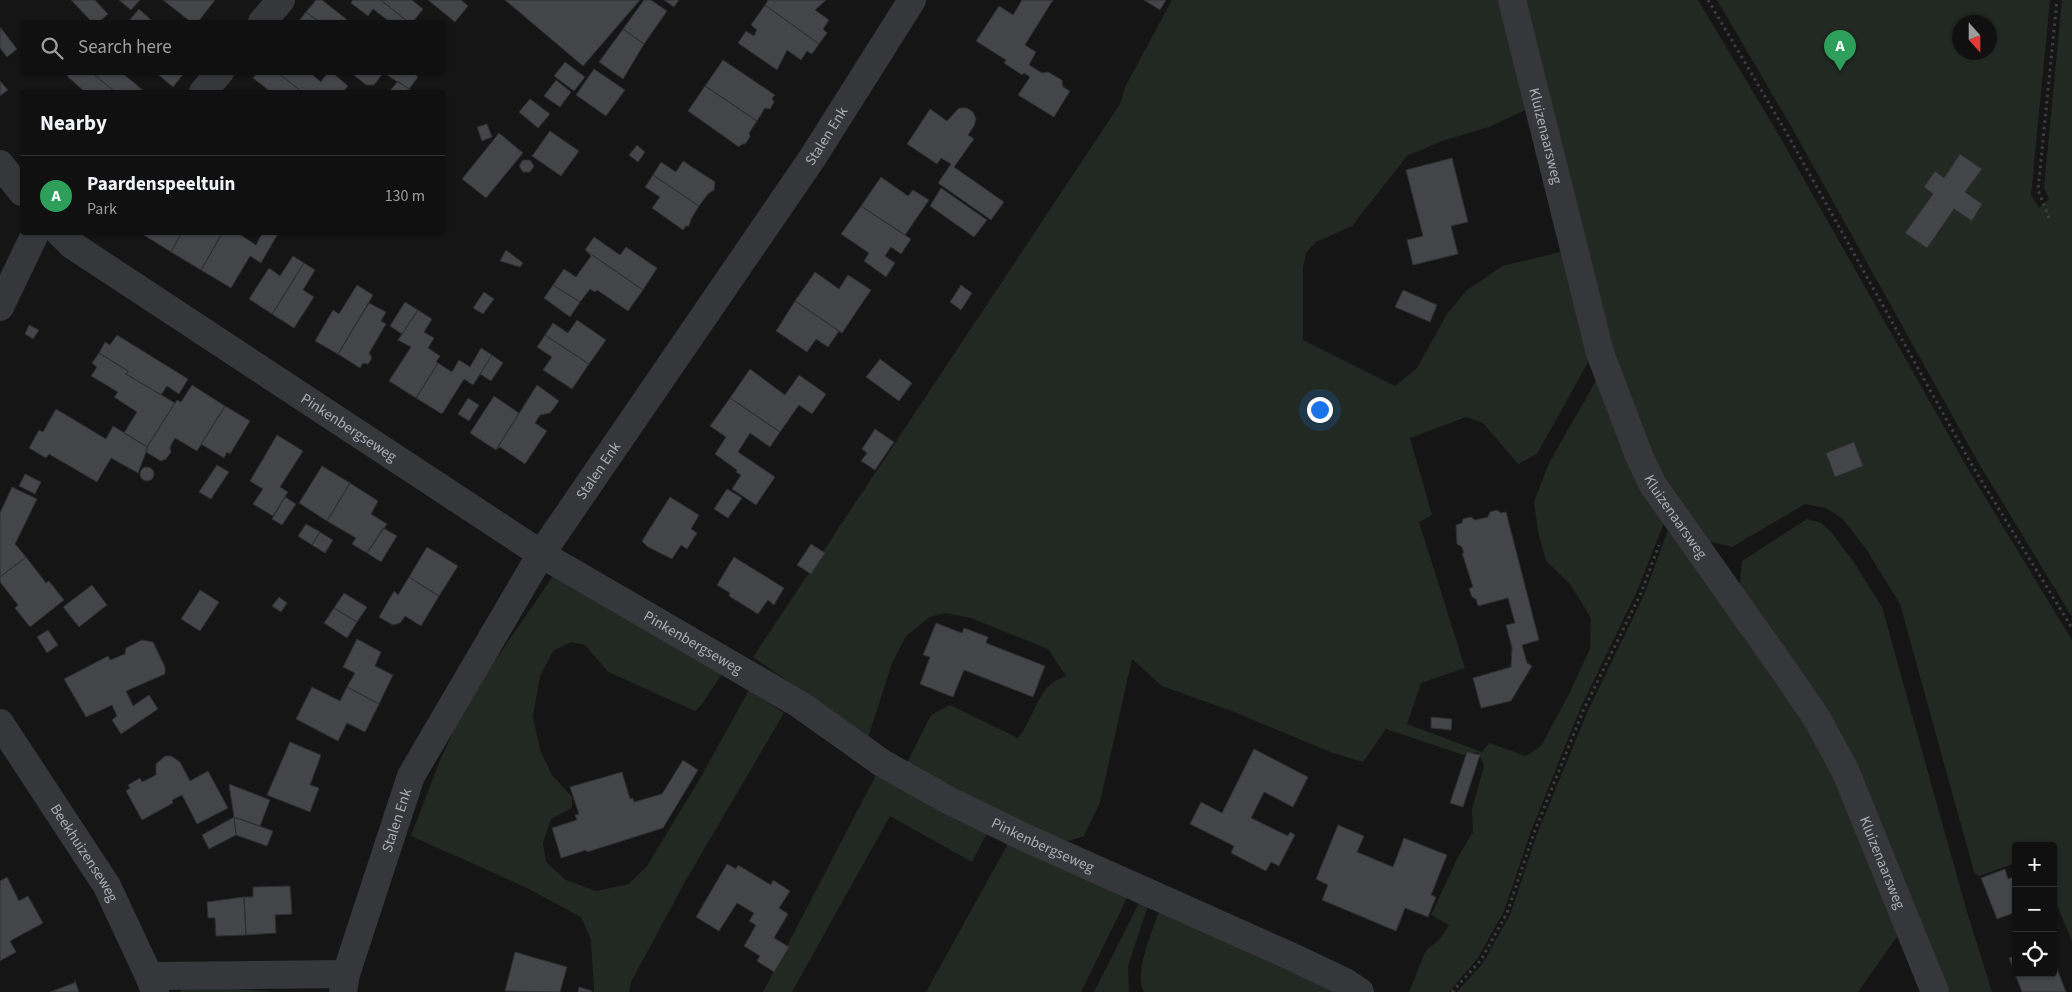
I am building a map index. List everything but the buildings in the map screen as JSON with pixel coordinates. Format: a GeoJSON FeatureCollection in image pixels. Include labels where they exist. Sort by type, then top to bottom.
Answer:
{"type":"FeatureCollection","features":[{"type":"Feature","properties":{"kind":"street"},"geometry":{"type":"LineString","coordinates":[[264,20],[281,0]]}},
{"type":"Feature","properties":{"kind":"street","name":"Stalen Enk"},"geometry":{"type":"LineString","coordinates":[[152,984],[344,983],[411,776],[541,554],[813,157],[912,0]]}},
{"type":"Feature","properties":{"kind":"street","name":"Kluizenaarsweg"},"geometry":{"type":"LineString","coordinates":[[1512,0],[1600,353],[1640,458],[1653,485],[1816,717],[1845,770],[1935,992]]}},
{"type":"Feature","properties":{"kind":"street"},"geometry":{"type":"LineString","coordinates":[[205,90],[217,75]]}},
{"type":"Feature","properties":{"kind":"street"},"geometry":{"type":"LineString","coordinates":[[0,164],[20,189]]}},
{"type":"Feature","properties":{"kind":"street"},"geometry":{"type":"LineString","coordinates":[[0,307],[35,235]]}},
{"type":"Feature","properties":{"kind":"street","name":"Pinkenbergseweg"},"geometry":{"type":"LineString","coordinates":[[72,237],[541,554],[799,704],[882,762],[948,800],[1026,838],[1271,946],[1345,982],[1360,992]]}},
{"type":"Feature","properties":{"kind":"street","name":"Beekhuizenseweg"},"geometry":{"type":"LineString","coordinates":[[0,723],[107,886],[152,984]]}},
{"type":"Feature","properties":{"kind":"path"},"geometry":{"type":"LineString","coordinates":[[1708,0],[1790,140],[1974,466],[2072,628]]}},
{"type":"Feature","properties":{"kind":"path"},"geometry":{"type":"LineString","coordinates":[[2049,218],[2038,190],[2057,0]]}},
{"type":"Feature","properties":{"kind":"path"},"geometry":{"type":"LineString","coordinates":[[1452,992],[1480,960],[1507,913],[1534,833],[1583,711],[1641,593],[1672,511]]}},
{"type":"Feature","properties":{"kind":"shaded area"},"geometry":{"type":"Polygon","coordinates":[[[1172,0],[1501,0],[1530,108],[1489,127],[1442,141],[1407,156],[1352,226],[1316,242],[1306,253],[1303,267],[1303,340],[1395,386],[1417,368],[1447,314],[1466,291],[1502,266],[1565,251],[1591,357],[1537,454],[1518,464],[1483,423],[1466,417],[1410,438],[1432,515],[1419,522],[1465,668],[1421,683],[1407,724],[1482,752],[1489,743],[1526,756],[1541,746],[1568,696],[1590,649],[1591,618],[1570,584],[1546,561],[1538,531],[1534,502],[1549,463],[1597,379],[1664,523],[1637,591],[1580,709],[1531,831],[1504,911],[1478,958],[1449,992],[1409,992],[1426,950],[1439,940],[1449,925],[1431,915],[1459,855],[1473,832],[1472,809],[1484,766],[1478,752],[1463,755],[1386,729],[1363,762],[1330,752],[1237,713],[1162,686],[1132,659],[1100,802],[1084,836],[1061,843],[906,765],[931,715],[950,705],[1018,738],[1027,725],[1042,694],[1054,682],[1066,676],[1048,649],[971,618],[944,613],[930,617],[906,636],[892,663],[867,741],[816,701],[753,657],[1120,104],[1125,87],[1172,0]]]}},
{"type":"Feature","properties":{"kind":"shaded area"},"geometry":{"type":"Polygon","coordinates":[[[1523,0],[1698,0],[1780,137],[1968,469],[2072,640],[2072,941],[2057,905],[2057,842],[2012,842],[2012,864],[1979,876],[1974,872],[1900,604],[1866,549],[1843,519],[1826,508],[1805,504],[1732,547],[1708,541],[1662,479],[1621,383],[1523,0]]]}},
{"type":"Feature","properties":{"kind":"shaded area"},"geometry":{"type":"Polygon","coordinates":[[[1717,0],[2050,0],[2031,195],[2039,208],[2049,199],[2044,187],[2062,0],[2072,0],[2072,617],[1978,462],[1792,128],[1717,0]]]}},
{"type":"Feature","properties":{"kind":"shaded area"},"geometry":{"type":"Polygon","coordinates":[[[1807,519],[1821,523],[1831,532],[1853,561],[1882,607],[1967,912],[1992,992],[1946,992],[1797,669],[1740,584],[1742,561],[1807,519]]]}},
{"type":"Feature","properties":{"kind":"shaded area"},"geometry":{"type":"Polygon","coordinates":[[[1668,530],[1781,683],[1836,776],[1899,934],[1858,992],[1457,992],[1483,963],[1510,915],[1537,834],[1587,713],[1644,595],[1668,530]]]}},
{"type":"Feature","properties":{"kind":"shaded area"},"geometry":{"type":"Polygon","coordinates":[[[553,576],[723,672],[703,703],[695,711],[608,672],[585,645],[571,642],[553,651],[540,676],[533,716],[540,750],[552,775],[572,797],[572,808],[551,819],[543,843],[546,862],[566,880],[596,891],[629,884],[647,866],[698,782],[749,690],[784,713],[686,880],[631,982],[629,992],[594,992],[591,940],[581,917],[525,887],[411,836],[440,760],[470,697],[553,576]]]}},
{"type":"Feature","properties":{"kind":"shaded area"},"geometry":{"type":"Polygon","coordinates":[[[876,775],[987,833],[972,862],[890,816],[792,992],[763,992],[876,775]]]}},
{"type":"Feature","properties":{"kind":"shaded area"},"geometry":{"type":"Polygon","coordinates":[[[1009,842],[1129,894],[1081,992],[926,992],[1009,842]]]}},
{"type":"Feature","properties":{"kind":"shaded area"},"geometry":{"type":"Polygon","coordinates":[[[1141,899],[1149,903],[1128,966],[1129,992],[1094,992],[1141,899]]]}},
{"type":"Feature","properties":{"kind":"shaded area"},"geometry":{"type":"Polygon","coordinates":[[[1161,907],[1342,992],[1144,992],[1141,983],[1143,962],[1161,907]]]}},
{"type":"Feature","properties":{"kind":"shaded area"},"geometry":{"type":"Polygon","coordinates":[[[182,985],[275,992],[180,992],[182,985]]]}},
{"type":"Feature","properties":{"kind":"place","name":"Paardenspeeltuin"},"geometry":{"type":"Point","coordinates":[1840,71]}}]}
